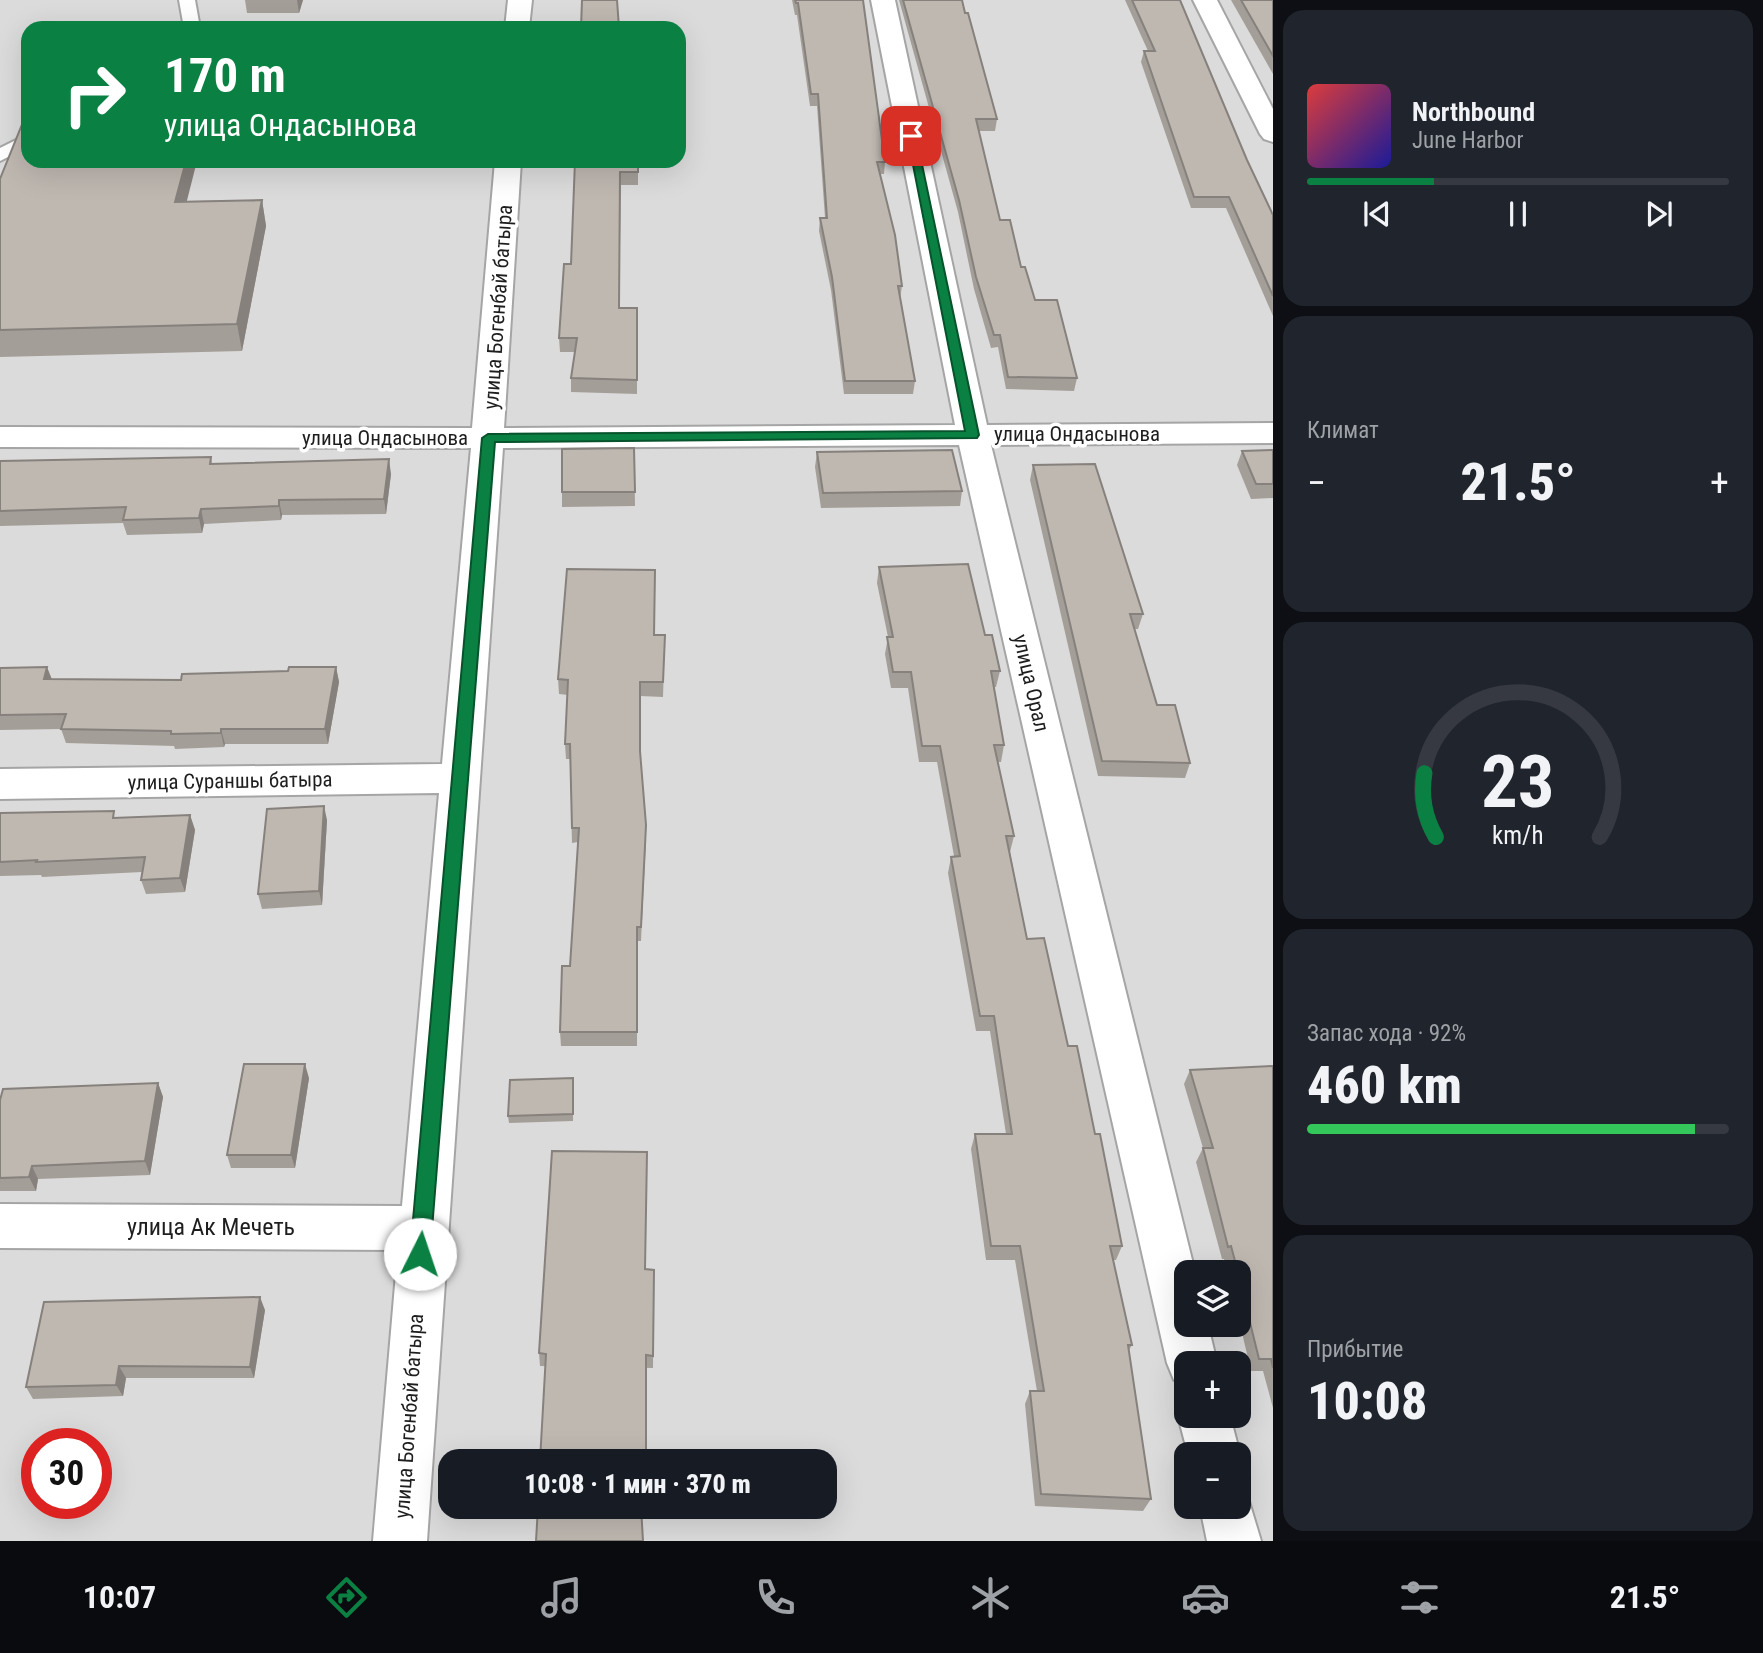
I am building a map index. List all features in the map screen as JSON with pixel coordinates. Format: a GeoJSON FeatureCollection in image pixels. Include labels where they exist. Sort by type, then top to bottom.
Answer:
{"type":"FeatureCollection","features":[{"type":"Feature","properties":{"kind":"street"},"geometry":{"type":"LineString","coordinates":[[518,21],[520,0]]}},
{"type":"Feature","properties":{"kind":"street","name":"улица Орал"},"geometry":{"type":"LineString","coordinates":[[883,0],[973,435],[1189,1351]]}},
{"type":"Feature","properties":{"kind":"street"},"geometry":{"type":"LineString","coordinates":[[1205,0],[1273,134]]}},
{"type":"Feature","properties":{"kind":"street","name":"улица Богенбай батыра"},"geometry":{"type":"LineString","coordinates":[[400,1541],[422,1228],[488,438],[507,168]]}},
{"type":"Feature","properties":{"kind":"street","name":"улица Ондасынова"},"geometry":{"type":"LineString","coordinates":[[0,437],[488,438],[1273,433]]}},
{"type":"Feature","properties":{"kind":"street","name":"улица Сураншы батыра"},"geometry":{"type":"LineString","coordinates":[[0,784],[460,778]]}},
{"type":"Feature","properties":{"kind":"street","name":"улица Ак Мечеть"},"geometry":{"type":"LineString","coordinates":[[0,1226],[422,1228]]}},
{"type":"Feature","properties":{"kind":"street"},"geometry":{"type":"LineString","coordinates":[[1229,1519],[1234,1541]]}},
{"type":"Feature","properties":{"kind":"lane"},"geometry":{"type":"LineString","coordinates":[[187,0],[191,21]]}},
{"type":"Feature","properties":{"kind":"lane"},"geometry":{"type":"LineString","coordinates":[[0,156],[21,143]]}},
{"type":"Feature","properties":{"kind":"shaded area"},"geometry":{"type":"Polygon","coordinates":[[[0,0],[1273,0],[1273,1541],[0,1541],[0,0]]]}},
{"type":"Feature","properties":{"kind":"building"},"geometry":{"type":"Polygon","coordinates":[[[582,0],[617,0],[618,21],[581,21],[582,0]]]}},
{"type":"Feature","properties":{"kind":"building"},"geometry":{"type":"Polygon","coordinates":[[[795,0],[863,0],[885,162],[877,162],[895,235],[902,286],[898,286],[915,381],[845,381],[832,277],[820,218],[827,218],[818,94],[811,94],[798,3],[795,0]]]}},
{"type":"Feature","properties":{"kind":"building"},"geometry":{"type":"Polygon","coordinates":[[[903,0],[962,0],[965,13],[968,13],[997,119],[976,119],[1000,220],[1010,220],[1021,267],[1025,267],[1035,300],[1057,300],[1077,378],[1008,377],[1000,335],[994,335],[976,277],[959,200],[903,0]]]}},
{"type":"Feature","properties":{"kind":"building"},"geometry":{"type":"Polygon","coordinates":[[[1132,0],[1180,0],[1273,215],[1273,296],[1229,197],[1194,197],[1144,51],[1155,51],[1132,0]]]}},
{"type":"Feature","properties":{"kind":"building"},"geometry":{"type":"Polygon","coordinates":[[[1241,0],[1273,0],[1273,56],[1241,0]]]}},
{"type":"Feature","properties":{"kind":"building"},"geometry":{"type":"Polygon","coordinates":[[[21,127],[21,168],[184,168],[175,202],[262,200],[237,324],[0,330],[0,179],[21,127]]]}},
{"type":"Feature","properties":{"kind":"building"},"geometry":{"type":"Polygon","coordinates":[[[575,168],[638,168],[638,172],[620,172],[619,308],[637,308],[637,380],[571,378],[577,338],[559,338],[564,264],[571,264],[575,168]]]}},
{"type":"Feature","properties":{"kind":"building"},"geometry":{"type":"Polygon","coordinates":[[[634,448],[635,492],[562,492],[562,449],[634,448]]]}},
{"type":"Feature","properties":{"kind":"building"},"geometry":{"type":"Polygon","coordinates":[[[952,450],[962,491],[823,493],[817,452],[952,450]]]}},
{"type":"Feature","properties":{"kind":"building"},"geometry":{"type":"Polygon","coordinates":[[[1273,450],[1273,484],[1256,484],[1242,451],[1273,450]]]}},
{"type":"Feature","properties":{"kind":"building"},"geometry":{"type":"Polygon","coordinates":[[[211,457],[210,464],[389,459],[384,499],[279,500],[279,506],[201,509],[199,518],[123,520],[126,507],[0,511],[0,461],[211,457]]]}},
{"type":"Feature","properties":{"kind":"building"},"geometry":{"type":"Polygon","coordinates":[[[1095,464],[1143,614],[1130,614],[1157,705],[1175,705],[1190,763],[1102,761],[1033,465],[1095,464]]]}},
{"type":"Feature","properties":{"kind":"building"},"geometry":{"type":"Polygon","coordinates":[[[968,564],[985,635],[992,635],[1000,671],[991,671],[1004,745],[994,745],[1014,836],[1006,836],[1027,939],[1044,938],[1068,1046],[1077,1046],[1095,1134],[1100,1134],[1122,1246],[1110,1246],[1132,1345],[1128,1345],[1151,1499],[1041,1494],[1030,1391],[1044,1391],[1020,1246],[991,1246],[975,1134],[1012,1134],[994,1016],[980,1016],[951,857],[960,856],[940,746],[922,746],[911,672],[893,672],[887,637],[893,637],[879,567],[968,564]]]}},
{"type":"Feature","properties":{"kind":"building"},"geometry":{"type":"Polygon","coordinates":[[[567,569],[655,570],[654,635],[665,635],[663,682],[640,682],[640,751],[646,825],[641,927],[637,927],[637,1032],[560,1032],[562,966],[570,966],[579,828],[572,828],[570,744],[565,744],[568,680],[558,679],[567,569]]]}},
{"type":"Feature","properties":{"kind":"building"},"geometry":{"type":"Polygon","coordinates":[[[47,667],[44,679],[181,680],[182,674],[288,671],[289,667],[336,667],[325,729],[221,729],[221,733],[171,734],[171,731],[61,729],[66,714],[0,715],[0,668],[47,667]]]}},
{"type":"Feature","properties":{"kind":"building"},"geometry":{"type":"Polygon","coordinates":[[[324,806],[319,891],[258,894],[267,809],[324,806]]]}},
{"type":"Feature","properties":{"kind":"building"},"geometry":{"type":"Polygon","coordinates":[[[114,811],[113,818],[190,815],[180,878],[141,880],[145,857],[0,862],[0,813],[114,811]]]}},
{"type":"Feature","properties":{"kind":"building"},"geometry":{"type":"Polygon","coordinates":[[[244,1064],[305,1064],[291,1155],[227,1155],[244,1064]]]}},
{"type":"Feature","properties":{"kind":"building"},"geometry":{"type":"Polygon","coordinates":[[[1273,1066],[1273,1368],[1271,1359],[1259,1359],[1251,1327],[1251,1260],[1235,1260],[1231,1246],[1228,1247],[1203,1148],[1213,1148],[1190,1070],[1273,1066]]]}},
{"type":"Feature","properties":{"kind":"building"},"geometry":{"type":"Polygon","coordinates":[[[573,1078],[573,1114],[508,1116],[510,1080],[573,1078]]]}},
{"type":"Feature","properties":{"kind":"building"},"geometry":{"type":"Polygon","coordinates":[[[158,1083],[145,1161],[32,1166],[29,1177],[0,1178],[0,1100],[3,1089],[158,1083]]]}},
{"type":"Feature","properties":{"kind":"building"},"geometry":{"type":"Polygon","coordinates":[[[552,1151],[647,1152],[645,1269],[654,1270],[653,1356],[646,1355],[646,1449],[541,1449],[546,1354],[539,1353],[552,1151]]]}},
{"type":"Feature","properties":{"kind":"building"},"geometry":{"type":"Polygon","coordinates":[[[260,1297],[250,1367],[119,1366],[116,1385],[26,1387],[44,1302],[260,1297]]]}},
{"type":"Feature","properties":{"kind":"building"},"geometry":{"type":"Polygon","coordinates":[[[537,1519],[642,1519],[643,1541],[536,1541],[537,1519]]]}},
{"type":"Feature","properties":{"kind":"route"},"geometry":{"type":"LineString","coordinates":[[420,1254],[488,438],[973,435],[911,136]]}}]}
